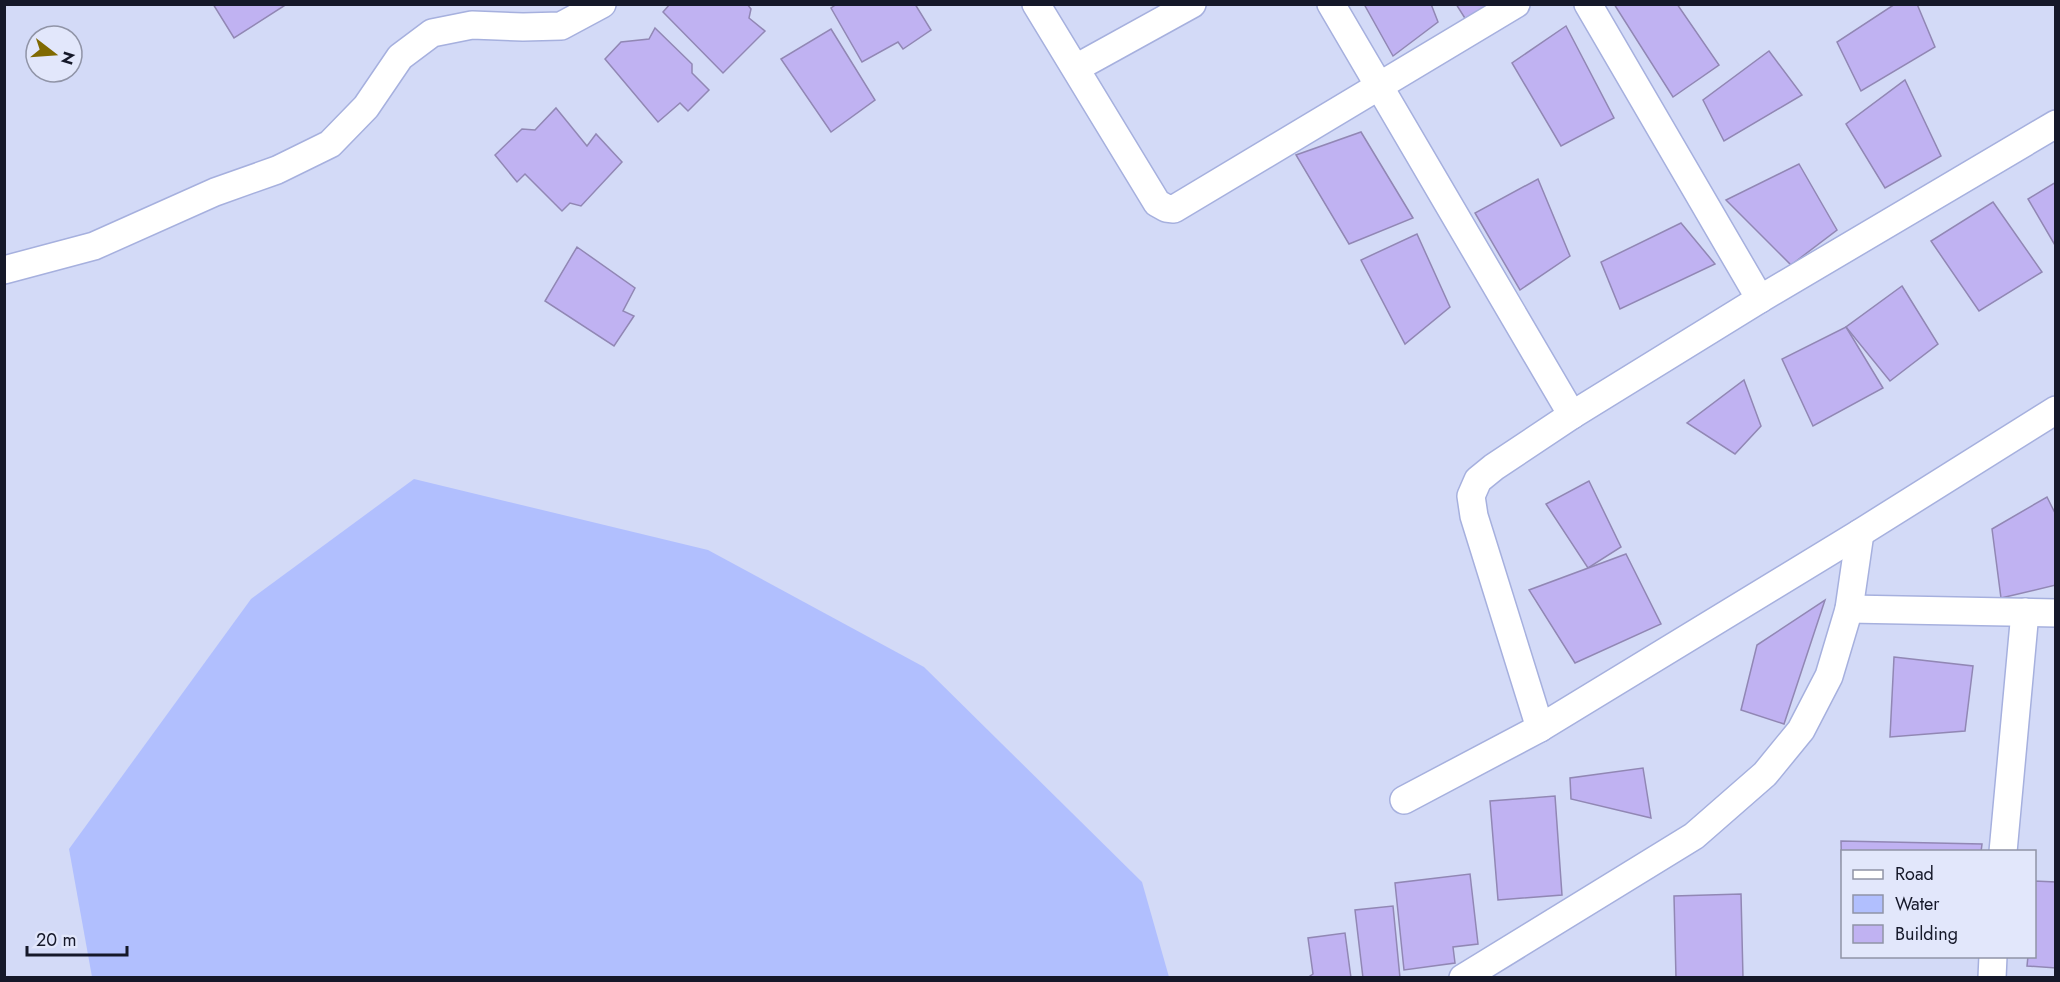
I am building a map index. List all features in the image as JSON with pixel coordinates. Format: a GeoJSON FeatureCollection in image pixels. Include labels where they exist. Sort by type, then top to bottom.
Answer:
{"type":"FeatureCollection","features":[{"type":"Feature","properties":{"kind":"street"},"geometry":{"type":"LineString","coordinates":[[4,270],[94,246],[214,192],[277,170],[330,144],[366,107],[400,57],[432,33],[472,25],[561,26],[602,4]]}},
{"type":"Feature","properties":{"kind":"street"},"geometry":{"type":"LineString","coordinates":[[1036,4],[1157,203],[1174,209],[1516,4]]}},
{"type":"Feature","properties":{"kind":"street"},"geometry":{"type":"LineString","coordinates":[[1076,68],[1192,4]]}},
{"type":"Feature","properties":{"kind":"street"},"geometry":{"type":"LineString","coordinates":[[1331,4],[1572,415]]}},
{"type":"Feature","properties":{"kind":"street"},"geometry":{"type":"LineString","coordinates":[[1588,4],[1760,299]]}},
{"type":"Feature","properties":{"kind":"street"},"geometry":{"type":"LineString","coordinates":[[1540,728],[1474,516],[1471,496],[1478,480],[1572,415],[1760,299],[2055,124]]}},
{"type":"Feature","properties":{"kind":"street"},"geometry":{"type":"LineString","coordinates":[[1404,800],[1540,728],[1860,533],[2055,410]]}},
{"type":"Feature","properties":{"kind":"street"},"geometry":{"type":"LineString","coordinates":[[1463,978],[1694,836],[1765,774],[1801,730],[1829,676],[1849,609],[1860,533]]}},
{"type":"Feature","properties":{"kind":"street"},"geometry":{"type":"LineString","coordinates":[[1849,609],[2055,613]]}},
{"type":"Feature","properties":{"kind":"street"},"geometry":{"type":"LineString","coordinates":[[2003,850],[2025,612]]}},
{"type":"Feature","properties":{"kind":"street"},"geometry":{"type":"LineString","coordinates":[[1992,978],[1994,958]]}},
{"type":"Feature","properties":{"kind":"water"},"geometry":{"type":"Polygon","coordinates":[[[414,479],[708,550],[924,667],[1142,882],[1169,977],[92,977],[69,849],[251,599],[414,479]]]}},
{"type":"Feature","properties":{"kind":"building"},"geometry":{"type":"Polygon","coordinates":[[[213,4],[287,4],[234,38],[213,4]]]}},
{"type":"Feature","properties":{"kind":"building"},"geometry":{"type":"Polygon","coordinates":[[[670,4],[747,4],[751,9],[749,18],[765,31],[723,73],[663,12],[670,4]]]}},
{"type":"Feature","properties":{"kind":"building"},"geometry":{"type":"Polygon","coordinates":[[[837,4],[915,4],[931,30],[903,49],[898,42],[862,62],[831,8],[837,4]]]}},
{"type":"Feature","properties":{"kind":"building"},"geometry":{"type":"Polygon","coordinates":[[[1364,4],[1431,4],[1438,22],[1393,56],[1364,4]]]}},
{"type":"Feature","properties":{"kind":"building"},"geometry":{"type":"Polygon","coordinates":[[[1456,4],[1501,4],[1473,31],[1456,4]]]}},
{"type":"Feature","properties":{"kind":"building"},"geometry":{"type":"Polygon","coordinates":[[[1614,4],[1677,4],[1719,65],[1673,97],[1614,4]]]}},
{"type":"Feature","properties":{"kind":"building"},"geometry":{"type":"Polygon","coordinates":[[[1895,4],[1917,4],[1935,47],[1861,91],[1837,42],[1895,4]]]}},
{"type":"Feature","properties":{"kind":"building"},"geometry":{"type":"Polygon","coordinates":[[[1566,26],[1614,118],[1561,146],[1512,63],[1566,26]]]}},
{"type":"Feature","properties":{"kind":"building"},"geometry":{"type":"Polygon","coordinates":[[[655,28],[692,64],[692,73],[709,90],[688,111],[680,103],[658,122],[605,59],[621,42],[649,39],[655,28]]]}},
{"type":"Feature","properties":{"kind":"building"},"geometry":{"type":"Polygon","coordinates":[[[831,29],[875,100],[831,132],[781,59],[831,29]]]}},
{"type":"Feature","properties":{"kind":"building"},"geometry":{"type":"Polygon","coordinates":[[[1769,51],[1802,95],[1724,141],[1703,100],[1769,51]]]}},
{"type":"Feature","properties":{"kind":"building"},"geometry":{"type":"Polygon","coordinates":[[[1905,80],[1941,156],[1885,188],[1846,124],[1905,80]]]}},
{"type":"Feature","properties":{"kind":"building"},"geometry":{"type":"Polygon","coordinates":[[[556,108],[587,146],[596,134],[622,162],[581,206],[570,203],[562,211],[525,174],[517,182],[495,155],[522,129],[535,130],[556,108]]]}},
{"type":"Feature","properties":{"kind":"building"},"geometry":{"type":"Polygon","coordinates":[[[1361,132],[1413,218],[1349,244],[1296,155],[1361,132]]]}},
{"type":"Feature","properties":{"kind":"building"},"geometry":{"type":"Polygon","coordinates":[[[1799,164],[1837,230],[1791,265],[1726,200],[1799,164]]]}},
{"type":"Feature","properties":{"kind":"building"},"geometry":{"type":"Polygon","coordinates":[[[1538,179],[1570,256],[1520,290],[1475,213],[1538,179]]]}},
{"type":"Feature","properties":{"kind":"building"},"geometry":{"type":"Polygon","coordinates":[[[2056,182],[2056,247],[2028,199],[2056,182]]]}},
{"type":"Feature","properties":{"kind":"building"},"geometry":{"type":"Polygon","coordinates":[[[1993,202],[2042,272],[1979,311],[1931,241],[1993,202]]]}},
{"type":"Feature","properties":{"kind":"building"},"geometry":{"type":"Polygon","coordinates":[[[1681,223],[1715,264],[1620,309],[1601,262],[1681,223]]]}},
{"type":"Feature","properties":{"kind":"building"},"geometry":{"type":"Polygon","coordinates":[[[1417,234],[1450,307],[1405,344],[1361,260],[1417,234]]]}},
{"type":"Feature","properties":{"kind":"building"},"geometry":{"type":"Polygon","coordinates":[[[577,247],[635,288],[623,311],[634,316],[614,346],[545,301],[577,247]]]}},
{"type":"Feature","properties":{"kind":"building"},"geometry":{"type":"Polygon","coordinates":[[[1902,286],[1938,344],[1890,381],[1846,327],[1902,286]]]}},
{"type":"Feature","properties":{"kind":"building"},"geometry":{"type":"Polygon","coordinates":[[[1846,327],[1883,388],[1813,426],[1782,359],[1846,327]]]}},
{"type":"Feature","properties":{"kind":"building"},"geometry":{"type":"Polygon","coordinates":[[[1744,380],[1761,426],[1735,454],[1687,423],[1744,380]]]}},
{"type":"Feature","properties":{"kind":"building"},"geometry":{"type":"Polygon","coordinates":[[[1589,481],[1621,547],[1588,568],[1546,504],[1589,481]]]}},
{"type":"Feature","properties":{"kind":"building"},"geometry":{"type":"Polygon","coordinates":[[[2047,497],[2056,515],[2056,585],[2001,598],[1992,529],[2047,497]]]}},
{"type":"Feature","properties":{"kind":"building"},"geometry":{"type":"Polygon","coordinates":[[[1626,554],[1661,624],[1575,663],[1529,590],[1626,554]]]}},
{"type":"Feature","properties":{"kind":"building"},"geometry":{"type":"Polygon","coordinates":[[[1825,600],[1784,724],[1741,710],[1757,645],[1825,600]]]}},
{"type":"Feature","properties":{"kind":"building"},"geometry":{"type":"Polygon","coordinates":[[[1894,657],[1973,666],[1965,731],[1890,737],[1894,657]]]}},
{"type":"Feature","properties":{"kind":"building"},"geometry":{"type":"Polygon","coordinates":[[[1643,768],[1651,818],[1571,799],[1570,778],[1643,768]]]}},
{"type":"Feature","properties":{"kind":"building"},"geometry":{"type":"Polygon","coordinates":[[[1555,796],[1562,895],[1498,900],[1490,801],[1555,796]]]}},
{"type":"Feature","properties":{"kind":"building"},"geometry":{"type":"Polygon","coordinates":[[[1841,841],[1982,844],[1981,850],[1841,850],[1841,841]]]}},
{"type":"Feature","properties":{"kind":"building"},"geometry":{"type":"Polygon","coordinates":[[[1470,874],[1478,944],[1453,947],[1455,963],[1404,970],[1395,883],[1470,874]]]}},
{"type":"Feature","properties":{"kind":"building"},"geometry":{"type":"Polygon","coordinates":[[[2036,881],[2056,882],[2056,968],[2027,966],[2028,958],[2036,958],[2036,881]]]}},
{"type":"Feature","properties":{"kind":"building"},"geometry":{"type":"Polygon","coordinates":[[[1741,894],[1743,978],[1676,978],[1674,896],[1741,894]]]}},
{"type":"Feature","properties":{"kind":"building"},"geometry":{"type":"Polygon","coordinates":[[[1393,906],[1400,978],[1363,978],[1355,910],[1393,906]]]}},
{"type":"Feature","properties":{"kind":"building"},"geometry":{"type":"Polygon","coordinates":[[[1345,933],[1351,978],[1307,978],[1313,974],[1308,938],[1345,933]]]}}]}
